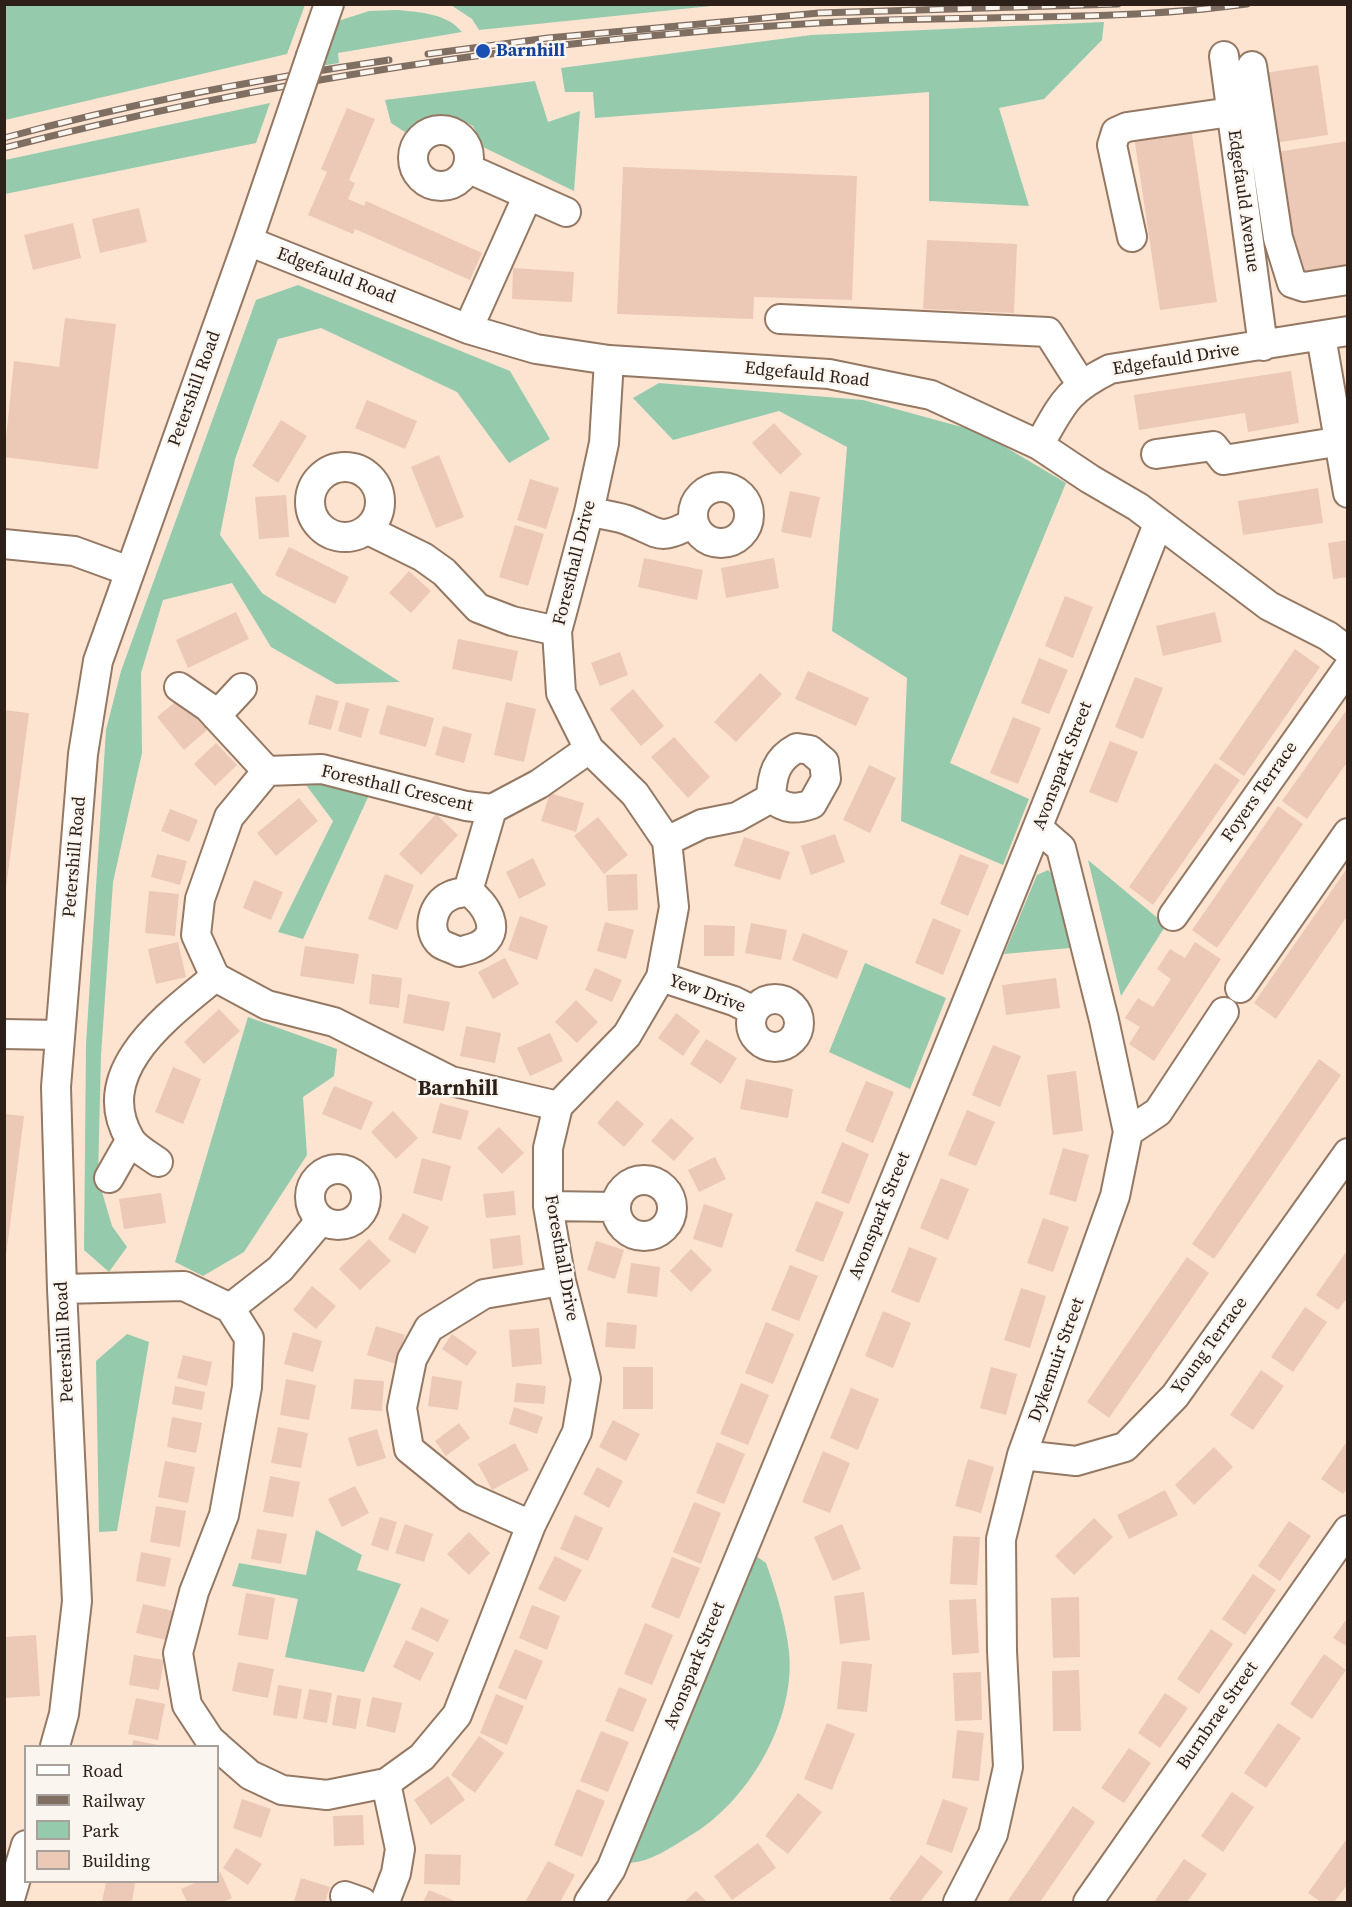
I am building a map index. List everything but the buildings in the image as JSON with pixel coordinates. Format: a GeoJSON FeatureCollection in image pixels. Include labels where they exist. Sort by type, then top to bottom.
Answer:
{"type":"FeatureCollection","features":[{"type":"Feature","properties":{"kind":"street","name":"Petershill Road"},"geometry":{"type":"LineString","coordinates":[[55,1745],[64,1713],[77,1601],[62,1289],[56,1087],[83,754],[99,661],[129,571],[248,242],[329,4]]}},
{"type":"Feature","properties":{"kind":"street","name":"Edgefauld Avenue"},"geometry":{"type":"LineString","coordinates":[[1263,346],[1231,112],[1244,64],[1278,238]]}},
{"type":"Feature","properties":{"kind":"street"},"geometry":{"type":"LineString","coordinates":[[1132,237],[1112,145],[1116,132],[1127,127],[1231,112]]}},
{"type":"Feature","properties":{"kind":"street"},"geometry":{"type":"LineString","coordinates":[[467,168],[566,212]]}},
{"type":"Feature","properties":{"kind":"street"},"geometry":{"type":"LineString","coordinates":[[468,329],[528,195]]}},
{"type":"Feature","properties":{"kind":"street"},"geometry":{"type":"LineString","coordinates":[[1249,243],[1278,238],[1287,269],[1297,286],[1347,280]]}},
{"type":"Feature","properties":{"kind":"street","name":"Edgefauld Road"},"geometry":{"type":"LineString","coordinates":[[248,242],[468,329],[536,349],[609,360],[829,374],[874,381],[931,395],[1040,445],[1089,480],[1138,507],[1269,606],[1341,642]]}},
{"type":"Feature","properties":{"kind":"street"},"geometry":{"type":"LineString","coordinates":[[780,319],[1048,332],[1081,384]]}},
{"type":"Feature","properties":{"kind":"street"},"geometry":{"type":"LineString","coordinates":[[1334,334],[1347,493]]}},
{"type":"Feature","properties":{"kind":"street","name":"Edgefauld Drive"},"geometry":{"type":"LineString","coordinates":[[1040,445],[1064,401],[1081,384],[1110,369],[1334,334]]}},
{"type":"Feature","properties":{"kind":"street","name":"Foresthall Drive"},"geometry":{"type":"LineString","coordinates":[[219,1751],[250,1775],[282,1790],[327,1795],[386,1783],[422,1757],[457,1714],[531,1524],[577,1432],[586,1379],[561,1281],[548,1206],[548,1148],[558,1106],[627,1035],[661,977],[674,907],[667,841],[635,794],[589,749],[561,693],[557,631],[589,512],[604,443],[609,360]]}},
{"type":"Feature","properties":{"kind":"street"},"geometry":{"type":"LineString","coordinates":[[1156,454],[1213,446],[1224,460],[1343,440]]}},
{"type":"Feature","properties":{"kind":"street"},"geometry":{"type":"LineString","coordinates":[[589,512],[626,519],[653,533],[668,535],[693,523]]}},
{"type":"Feature","properties":{"kind":"street","name":"Avonspark Street"},"geometry":{"type":"LineString","coordinates":[[589,1902],[611,1869],[1038,828],[1158,524]]}},
{"type":"Feature","properties":{"kind":"street"},"geometry":{"type":"LineString","coordinates":[[368,530],[423,557],[444,572],[478,608],[512,621],[557,631]]}},
{"type":"Feature","properties":{"kind":"street"},"geometry":{"type":"LineString","coordinates":[[4,544],[74,551],[129,571]]}},
{"type":"Feature","properties":{"kind":"street","name":"Foyers Terrace"},"geometry":{"type":"LineString","coordinates":[[1173,916],[1347,668]]}},
{"type":"Feature","properties":{"kind":"street"},"geometry":{"type":"LineString","coordinates":[[179,687],[216,716],[267,771],[229,817],[200,899],[196,935],[215,977],[267,1005],[334,1022],[451,1081],[558,1106]]}},
{"type":"Feature","properties":{"kind":"street"},"geometry":{"type":"LineString","coordinates":[[216,716],[242,688]]}},
{"type":"Feature","properties":{"kind":"street","name":"Foresthall Crescent"},"geometry":{"type":"LineString","coordinates":[[267,771],[322,770],[466,806],[492,809],[539,784],[589,749]]}},
{"type":"Feature","properties":{"kind":"street"},"geometry":{"type":"LineString","coordinates":[[667,841],[702,824],[737,817],[771,798]]}},
{"type":"Feature","properties":{"kind":"street","name":"Foresthall Crescent"},"geometry":{"type":"LineString","coordinates":[[468,891],[492,809]]}},
{"type":"Feature","properties":{"kind":"street","name":"Dykemuir Street"},"geometry":{"type":"LineString","coordinates":[[958,1902],[993,1834],[1008,1767],[1002,1651],[1001,1539],[1022,1455],[1115,1197],[1128,1132],[1104,1020],[1061,848],[1038,828]]}},
{"type":"Feature","properties":{"kind":"street"},"geometry":{"type":"LineString","coordinates":[[1240,988],[1347,832]]}},
{"type":"Feature","properties":{"kind":"street"},"geometry":{"type":"LineString","coordinates":[[158,1162],[130,1141],[117,1105],[128,1064],[159,1024],[215,977]]}},
{"type":"Feature","properties":{"kind":"street","name":"Yew Drive"},"geometry":{"type":"LineString","coordinates":[[661,977],[734,1001],[754,1011]]}},
{"type":"Feature","properties":{"kind":"street"},"geometry":{"type":"LineString","coordinates":[[1128,1132],[1158,1112],[1224,1012]]}},
{"type":"Feature","properties":{"kind":"street"},"geometry":{"type":"LineString","coordinates":[[4,1034],[60,1035]]}},
{"type":"Feature","properties":{"kind":"street"},"geometry":{"type":"LineString","coordinates":[[109,1178],[130,1141]]}},
{"type":"Feature","properties":{"kind":"street","name":"Young Terrace"},"geometry":{"type":"LineString","coordinates":[[1022,1455],[1076,1461],[1125,1447],[1175,1396],[1347,1153]]}},
{"type":"Feature","properties":{"kind":"street"},"geometry":{"type":"LineString","coordinates":[[548,1206],[616,1207]]}},
{"type":"Feature","properties":{"kind":"street"},"geometry":{"type":"LineString","coordinates":[[62,1289],[184,1286],[230,1308],[280,1269],[321,1220]]}},
{"type":"Feature","properties":{"kind":"street"},"geometry":{"type":"LineString","coordinates":[[531,1524],[468,1497],[410,1449],[402,1408],[412,1359],[429,1328],[484,1294],[561,1281]]}},
{"type":"Feature","properties":{"kind":"street","name":"Foresthall Drive"},"geometry":{"type":"LineString","coordinates":[[212,1745],[188,1706],[178,1653],[194,1592],[224,1515],[247,1387],[249,1338],[230,1308]]}},
{"type":"Feature","properties":{"kind":"street","name":"Burnbrae Street"},"geometry":{"type":"LineString","coordinates":[[1088,1902],[1347,1530]]}},
{"type":"Feature","properties":{"kind":"street"},"geometry":{"type":"LineString","coordinates":[[385,1902],[396,1873],[400,1849],[386,1783]]}},
{"type":"Feature","properties":{"kind":"street"},"geometry":{"type":"LineString","coordinates":[[9,1902],[24,1852]]}},
{"type":"Feature","properties":{"kind":"green space"},"geometry":{"type":"Polygon","coordinates":[[[4,5],[305,5],[287,54],[5,120],[4,5]]]}},
{"type":"Feature","properties":{"kind":"green space"},"geometry":{"type":"Polygon","coordinates":[[[451,5],[721,5],[479,30],[472,19],[451,5]]]}},
{"type":"Feature","properties":{"kind":"green space"},"geometry":{"type":"Polygon","coordinates":[[[397,10],[440,17],[462,32],[338,53],[339,63],[321,66],[335,22],[369,11],[397,10]]]}},
{"type":"Feature","properties":{"kind":"green space"},"geometry":{"type":"Polygon","coordinates":[[[1104,22],[1102,40],[1044,99],[999,108],[1029,206],[929,201],[929,92],[595,118],[593,92],[565,92],[561,68],[811,35],[1104,22]]]}},
{"type":"Feature","properties":{"kind":"green space"},"geometry":{"type":"Polygon","coordinates":[[[535,81],[548,122],[580,111],[574,191],[483,147],[473,126],[450,115],[428,124],[411,136],[391,123],[385,100],[535,81]]]}},
{"type":"Feature","properties":{"kind":"green space"},"geometry":{"type":"Polygon","coordinates":[[[270,103],[256,143],[5,194],[5,160],[270,103]]]}},
{"type":"Feature","properties":{"kind":"green space"},"geometry":{"type":"Polygon","coordinates":[[[298,285],[510,371],[550,439],[509,463],[457,392],[321,328],[278,339],[235,459],[220,535],[262,593],[400,682],[336,684],[271,647],[232,583],[163,600],[141,673],[142,753],[113,882],[101,1055],[98,1178],[112,1226],[127,1247],[109,1272],[84,1250],[86,1044],[106,730],[121,671],[256,300],[298,285]]]}},
{"type":"Feature","properties":{"kind":"green space"},"geometry":{"type":"Polygon","coordinates":[[[659,383],[863,400],[980,432],[1066,483],[950,763],[1029,799],[1003,865],[901,821],[907,678],[832,631],[847,447],[779,411],[673,440],[633,398],[659,383]]]}},
{"type":"Feature","properties":{"kind":"green space"},"geometry":{"type":"Polygon","coordinates":[[[333,779],[369,795],[303,939],[278,932],[333,821],[306,785],[333,779]]]}},
{"type":"Feature","properties":{"kind":"green space"},"geometry":{"type":"Polygon","coordinates":[[[1088,860],[1166,925],[1121,996],[1088,860]]]}},
{"type":"Feature","properties":{"kind":"green space"},"geometry":{"type":"Polygon","coordinates":[[[1048,870],[1058,880],[1070,948],[1004,954],[1037,875],[1048,870]]]}},
{"type":"Feature","properties":{"kind":"green space"},"geometry":{"type":"Polygon","coordinates":[[[865,963],[946,998],[910,1089],[829,1052],[865,963]]]}},
{"type":"Feature","properties":{"kind":"green space"},"geometry":{"type":"Polygon","coordinates":[[[248,1017],[337,1049],[334,1076],[303,1097],[307,1155],[244,1252],[203,1276],[175,1262],[248,1017]]]}},
{"type":"Feature","properties":{"kind":"green space"},"geometry":{"type":"Polygon","coordinates":[[[127,1334],[149,1342],[117,1531],[99,1532],[96,1361],[127,1334]]]}},
{"type":"Feature","properties":{"kind":"green space"},"geometry":{"type":"Polygon","coordinates":[[[316,1530],[362,1555],[357,1570],[401,1584],[364,1672],[285,1657],[298,1599],[232,1586],[239,1563],[306,1575],[316,1530]]]}},
{"type":"Feature","properties":{"kind":"green space"},"geometry":{"type":"Polygon","coordinates":[[[756,1556],[766,1563],[788,1641],[789,1678],[776,1732],[748,1782],[730,1804],[710,1822],[660,1853],[646,1860],[630,1863],[756,1556]]]}},
{"type":"Feature","properties":{"kind":"railway"},"geometry":{"type":"LineString","coordinates":[[428,54],[548,38],[819,13],[1118,4]]}},
{"type":"Feature","properties":{"kind":"railway"},"geometry":{"type":"LineString","coordinates":[[4,148],[104,123],[307,82],[511,51],[716,30],[819,23],[1141,14],[1247,4]]}},
{"type":"Feature","properties":{"kind":"railway"},"geometry":{"type":"LineString","coordinates":[[4,138],[195,93],[389,60]]}},
{"type":"Feature","properties":{"kind":"place","name":"Barnhill"},"geometry":{"type":"Point","coordinates":[483,51]}},
{"type":"Feature","properties":{"kind":"district","name":"Barnhill"},"geometry":{"type":"Point","coordinates":[458,1090]}}]}
